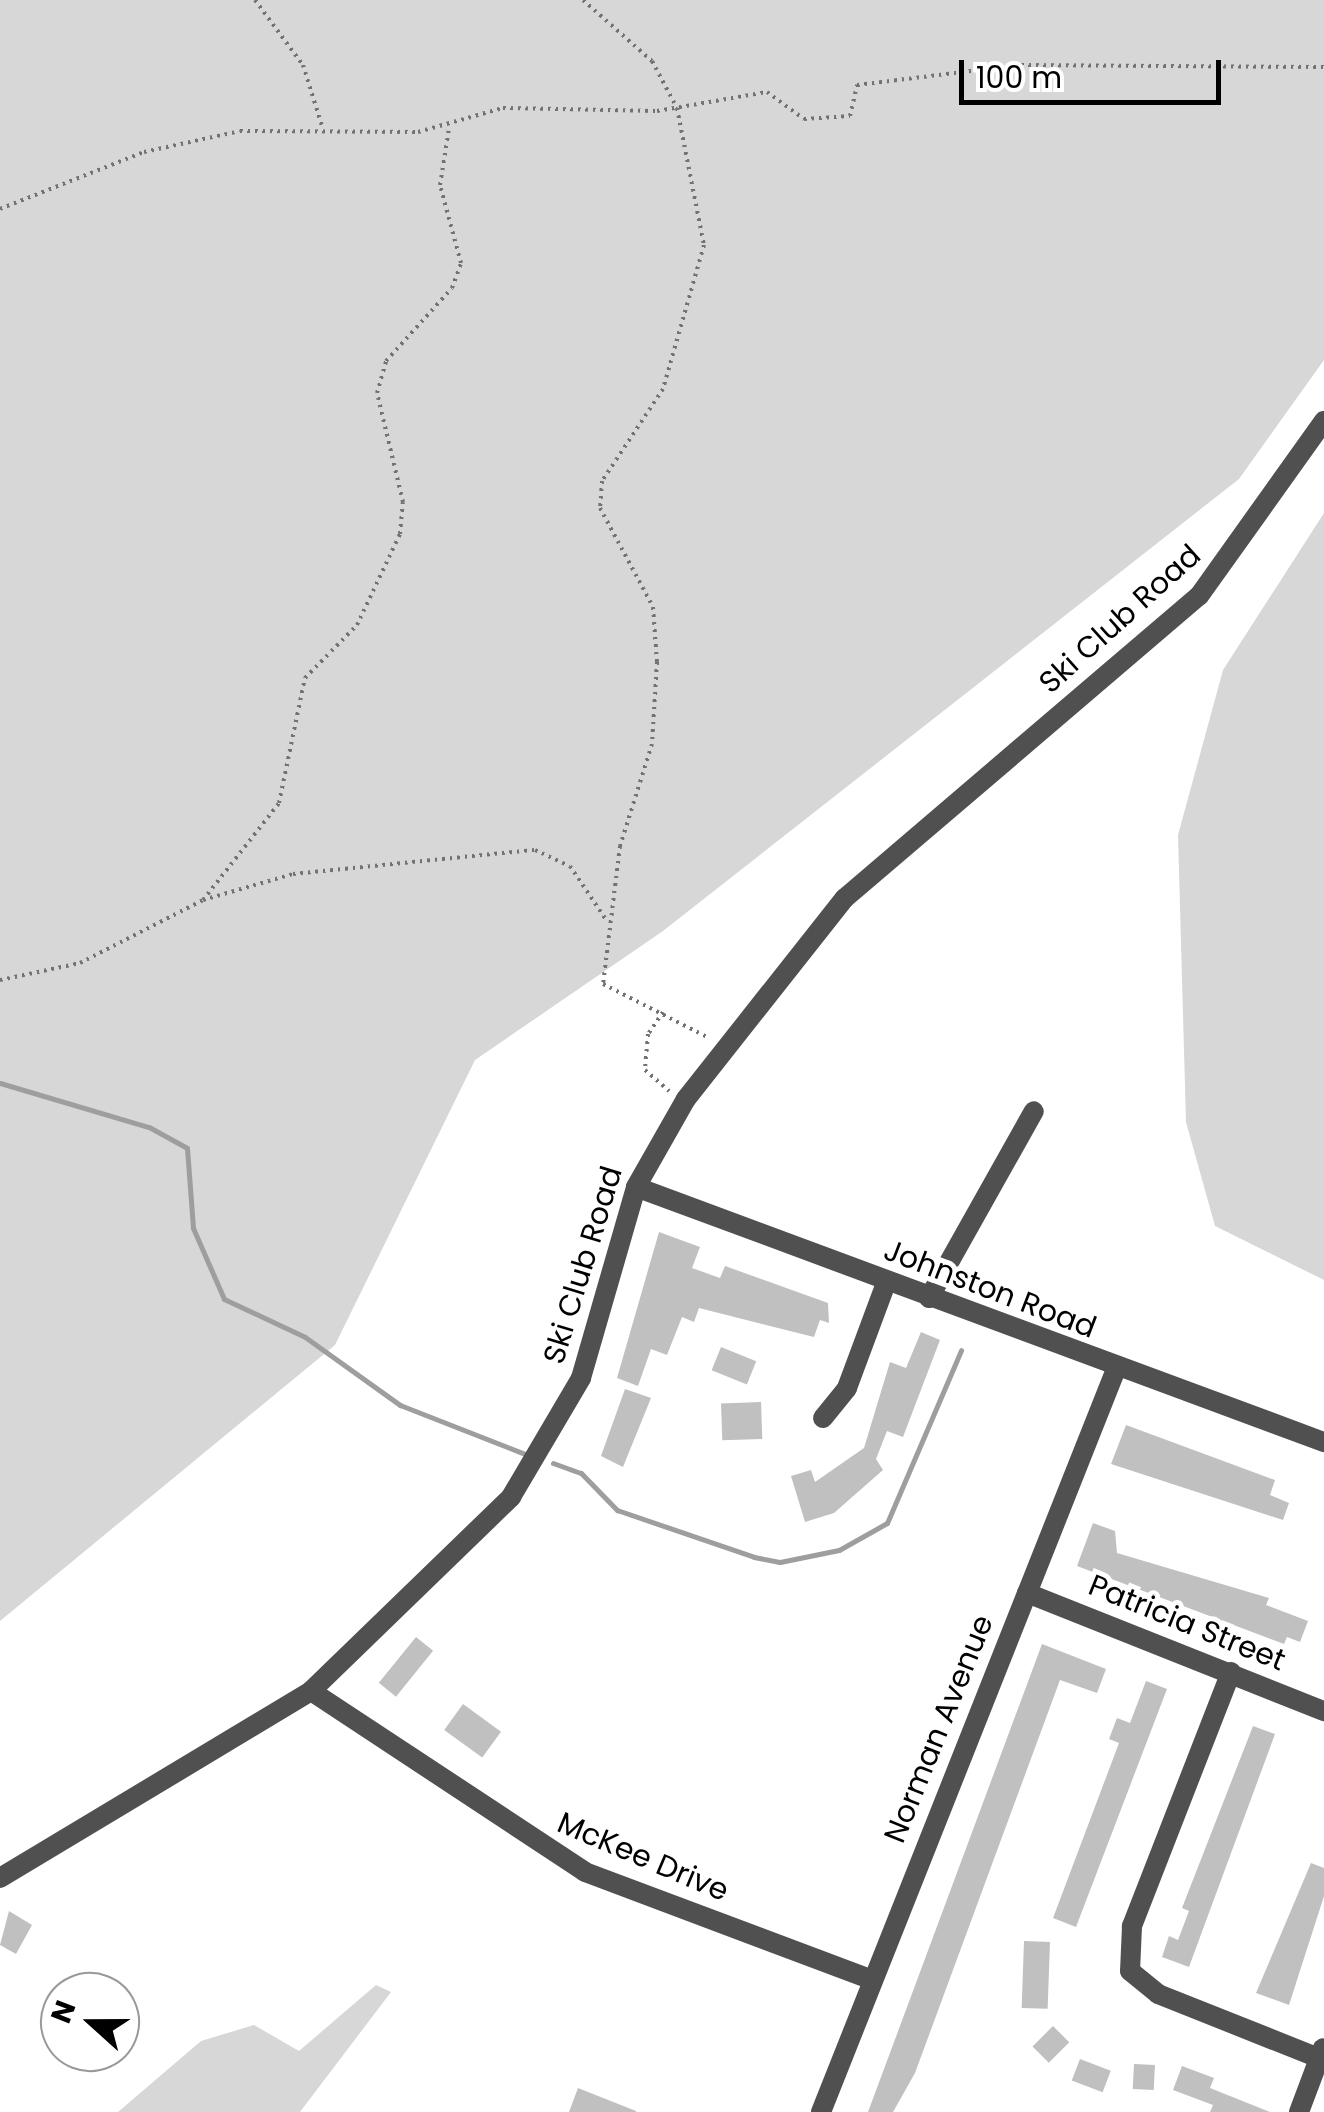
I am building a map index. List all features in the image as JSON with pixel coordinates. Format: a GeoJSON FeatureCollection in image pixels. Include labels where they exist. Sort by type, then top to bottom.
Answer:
{"type":"FeatureCollection","features":[{"type":"Feature","properties":{"kind":"street","name":"Ski Club Road"},"geometry":{"type":"LineString","coordinates":[[0,1878],[310,1691],[511,1497],[551,1442],[580,1378],[636,1187],[686,1099],[896,847],[1199,596],[1324,422]]}},
{"type":"Feature","properties":{"kind":"street"},"geometry":{"type":"LineString","coordinates":[[929,1298],[1034,1110]]}},
{"type":"Feature","properties":{"kind":"street","name":"Johnston Road"},"geometry":{"type":"LineString","coordinates":[[636,1187],[1116,1369],[1324,1442]]}},
{"type":"Feature","properties":{"kind":"street"},"geometry":{"type":"LineString","coordinates":[[824,1418],[847,1388],[886,1282]]}},
{"type":"Feature","properties":{"kind":"street","name":"Norman Avenue"},"geometry":{"type":"LineString","coordinates":[[821,2112],[870,1979],[1116,1369]]}},
{"type":"Feature","properties":{"kind":"street","name":"Patricia Street"},"geometry":{"type":"LineString","coordinates":[[1027,1593],[1324,1711]]}},
{"type":"Feature","properties":{"kind":"street"},"geometry":{"type":"LineString","coordinates":[[1231,1672],[1132,1926],[1130,1971],[1158,1994],[1322,2052],[1299,2112]]}},
{"type":"Feature","properties":{"kind":"street","name":"McKee Drive"},"geometry":{"type":"LineString","coordinates":[[310,1691],[584,1872],[870,1979]]}},
{"type":"Feature","properties":{"kind":"path"},"geometry":{"type":"LineString","coordinates":[[256,0],[303,64],[322,126]]}},
{"type":"Feature","properties":{"kind":"path"},"geometry":{"type":"LineString","coordinates":[[583,0],[652,61],[678,108],[704,245],[663,389],[602,481],[600,508],[653,607],[658,662],[652,744],[606,922],[603,984],[663,1012],[726,1049]]}},
{"type":"Feature","properties":{"kind":"path"},"geometry":{"type":"LineString","coordinates":[[0,209],[144,152],[240,131],[322,126],[450,127],[503,108],[678,108],[766,92],[804,119],[850,116],[857,86],[1021,65],[1324,67]]}},
{"type":"Feature","properties":{"kind":"path"},"geometry":{"type":"LineString","coordinates":[[203,900],[279,803],[305,678],[357,625],[390,566],[403,502],[377,393],[386,361],[452,288],[462,263],[440,185],[450,127]]}},
{"type":"Feature","properties":{"kind":"path"},"geometry":{"type":"LineString","coordinates":[[0,980],[80,963],[203,900],[293,874],[535,850],[570,866],[606,922]]}},
{"type":"Feature","properties":{"kind":"path"},"geometry":{"type":"LineString","coordinates":[[663,1012],[648,1034],[645,1070],[686,1099]]}},
{"type":"Feature","properties":{"kind":"shaded area"},"geometry":{"type":"Polygon","coordinates":[[[0,0],[1324,0],[1324,360],[1239,479],[663,931],[475,1060],[335,1345],[0,1621],[0,0]]]}},
{"type":"Feature","properties":{"kind":"shaded area"},"geometry":{"type":"Polygon","coordinates":[[[1324,513],[1324,1280],[1215,1226],[1186,1122],[1178,835],[1223,670],[1324,513]]]}},
{"type":"Feature","properties":{"kind":"shaded area"},"geometry":{"type":"Polygon","coordinates":[[[376,1985],[391,1992],[300,2112],[118,2112],[201,2041],[254,2025],[299,2051],[376,1985]]]}},
{"type":"Feature","properties":{"kind":"building"},"geometry":{"type":"Polygon","coordinates":[[[659,1232],[700,1247],[692,1268],[720,1278],[725,1266],[828,1303],[829,1323],[820,1320],[814,1337],[699,1308],[694,1322],[682,1317],[667,1355],[651,1349],[638,1386],[617,1378],[659,1232]]]}},
{"type":"Feature","properties":{"kind":"building"},"geometry":{"type":"Polygon","coordinates":[[[921,1332],[940,1340],[903,1437],[887,1431],[876,1459],[883,1470],[834,1513],[805,1522],[791,1476],[811,1470],[815,1482],[864,1448],[890,1362],[906,1368],[921,1332]]]}},
{"type":"Feature","properties":{"kind":"building"},"geometry":{"type":"Polygon","coordinates":[[[721,1347],[756,1361],[747,1384],[712,1370],[721,1347]]]}},
{"type":"Feature","properties":{"kind":"building"},"geometry":{"type":"Polygon","coordinates":[[[625,1389],[651,1398],[623,1467],[601,1456],[625,1389]]]}},
{"type":"Feature","properties":{"kind":"building"},"geometry":{"type":"Polygon","coordinates":[[[761,1402],[762,1439],[722,1440],[721,1403],[761,1402]]]}},
{"type":"Feature","properties":{"kind":"building"},"geometry":{"type":"Polygon","coordinates":[[[1126,1425],[1275,1480],[1270,1495],[1289,1503],[1283,1520],[1111,1464],[1126,1425]]]}},
{"type":"Feature","properties":{"kind":"building"},"geometry":{"type":"Polygon","coordinates":[[[1093,1523],[1115,1531],[1117,1553],[1269,1598],[1266,1605],[1308,1621],[1300,1642],[1287,1637],[1284,1644],[1077,1566],[1093,1523]]]}},
{"type":"Feature","properties":{"kind":"building"},"geometry":{"type":"Polygon","coordinates":[[[416,1637],[433,1651],[396,1697],[379,1683],[416,1637]]]}},
{"type":"Feature","properties":{"kind":"building"},"geometry":{"type":"Polygon","coordinates":[[[1042,1644],[1106,1669],[1097,1693],[1060,1680],[915,2073],[893,2112],[868,2112],[1042,1644]]]}},
{"type":"Feature","properties":{"kind":"building"},"geometry":{"type":"Polygon","coordinates":[[[1146,1681],[1167,1689],[1076,1927],[1053,1918],[1119,1743],[1109,1739],[1117,1718],[1130,1723],[1146,1681]]]}},
{"type":"Feature","properties":{"kind":"building"},"geometry":{"type":"Polygon","coordinates":[[[463,1704],[501,1732],[482,1758],[444,1730],[463,1704]]]}},
{"type":"Feature","properties":{"kind":"building"},"geometry":{"type":"Polygon","coordinates":[[[1253,1726],[1275,1734],[1189,1967],[1162,1957],[1169,1936],[1178,1940],[1189,1911],[1182,1908],[1253,1726]]]}},
{"type":"Feature","properties":{"kind":"building"},"geometry":{"type":"Polygon","coordinates":[[[1311,1863],[1324,1868],[1324,1896],[1289,2005],[1256,1993],[1311,1863]]]}},
{"type":"Feature","properties":{"kind":"building"},"geometry":{"type":"Polygon","coordinates":[[[9,1911],[32,1925],[16,1954],[0,1945],[9,1911]]]}},
{"type":"Feature","properties":{"kind":"building"},"geometry":{"type":"Polygon","coordinates":[[[1024,1941],[1050,1942],[1048,2009],[1022,2008],[1024,1941]]]}},
{"type":"Feature","properties":{"kind":"building"},"geometry":{"type":"Polygon","coordinates":[[[1053,2026],[1069,2042],[1049,2063],[1032,2047],[1053,2026]]]}},
{"type":"Feature","properties":{"kind":"building"},"geometry":{"type":"Polygon","coordinates":[[[1080,2059],[1111,2071],[1103,2092],[1072,2080],[1080,2059]]]}},
{"type":"Feature","properties":{"kind":"building"},"geometry":{"type":"Polygon","coordinates":[[[1134,2064],[1155,2065],[1154,2090],[1133,2089],[1134,2064]]]}},
{"type":"Feature","properties":{"kind":"building"},"geometry":{"type":"Polygon","coordinates":[[[1182,2066],[1214,2078],[1210,2088],[1270,2112],[1210,2112],[1213,2105],[1173,2090],[1182,2066]]]}},
{"type":"Feature","properties":{"kind":"building"},"geometry":{"type":"Polygon","coordinates":[[[578,2088],[636,2111],[636,2112],[569,2112],[578,2088]]]}},
{"type":"Feature","properties":{"kind":"waterway"},"geometry":{"type":"LineString","coordinates":[[0,1083],[149,1127],[187,1148],[193,1228],[224,1299],[305,1337],[400,1405],[525,1454]]}},
{"type":"Feature","properties":{"kind":"waterway"},"geometry":{"type":"LineString","coordinates":[[553,1463],[581,1473],[617,1510],[754,1557],[780,1562],[839,1550],[887,1523],[961,1350]]}}]}
